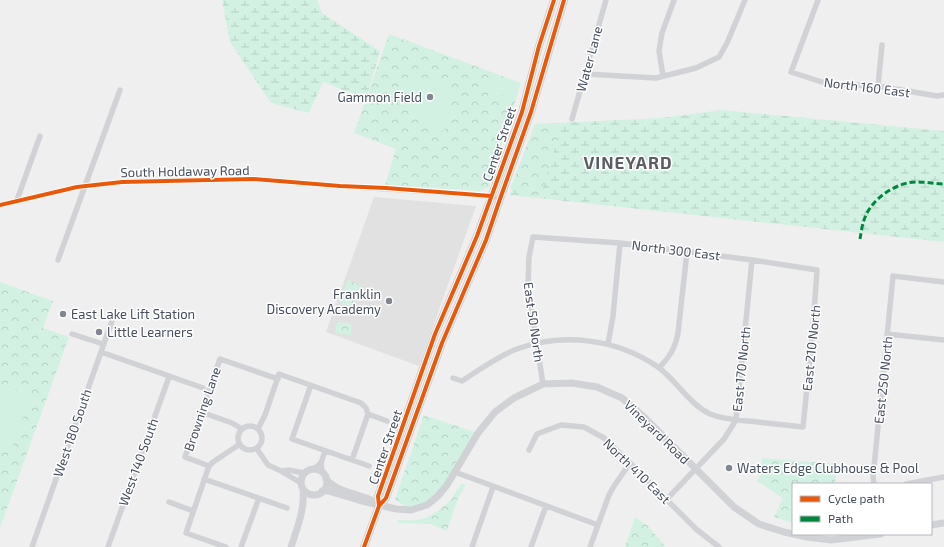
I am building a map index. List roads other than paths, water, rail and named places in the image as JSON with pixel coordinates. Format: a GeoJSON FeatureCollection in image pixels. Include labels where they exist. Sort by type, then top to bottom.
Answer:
{"type":"FeatureCollection","features":[{"type":"Feature","properties":{"kind":"main road","name":"Center Street"},"geometry":{"type":"LineString","coordinates":[[379,506],[378,496],[435,334],[464,266],[522,112],[539,46],[554,0]]}},
{"type":"Feature","properties":{"kind":"main road","name":"Center Street"},"geometry":{"type":"LineString","coordinates":[[379,506],[386,498],[446,331],[486,240],[531,112],[564,0]]}},
{"type":"Feature","properties":{"kind":"main road"},"geometry":{"type":"LineString","coordinates":[[458,303],[455,297],[467,271],[464,266]]}},
{"type":"Feature","properties":{"kind":"main road"},"geometry":{"type":"LineString","coordinates":[[435,334],[446,331]]}},
{"type":"Feature","properties":{"kind":"main road"},"geometry":{"type":"LineString","coordinates":[[364,547],[379,506]]}},
{"type":"Feature","properties":{"kind":"street","name":"Water Lane"},"geometry":{"type":"LineString","coordinates":[[572,119],[606,0]]}},
{"type":"Feature","properties":{"kind":"street"},"geometry":{"type":"LineString","coordinates":[[663,76],[659,51],[662,33],[674,0]]}},
{"type":"Feature","properties":{"kind":"street"},"geometry":{"type":"LineString","coordinates":[[585,74],[656,78],[696,68],[719,56],[727,43],[745,0]]}},
{"type":"Feature","properties":{"kind":"street","name":"North 160 East"},"geometry":{"type":"LineString","coordinates":[[818,0],[791,72],[828,84],[878,86],[937,96],[944,95]]}},
{"type":"Feature","properties":{"kind":"street"},"geometry":{"type":"LineString","coordinates":[[878,86],[882,45]]}},
{"type":"Feature","properties":{"kind":"street"},"geometry":{"type":"LineString","coordinates":[[58,260],[120,90]]}},
{"type":"Feature","properties":{"kind":"street"},"geometry":{"type":"LineString","coordinates":[[17,200],[40,136]]}},
{"type":"Feature","properties":{"kind":"street","name":"South Holdaway Road"},"geometry":{"type":"LineString","coordinates":[[0,205],[85,186],[122,182],[253,179],[491,196],[500,199]]}},
{"type":"Feature","properties":{"kind":"street","name":"North 300 East"},"geometry":{"type":"LineString","coordinates":[[533,236],[620,243],[818,270]]}},
{"type":"Feature","properties":{"kind":"street","name":"East 50 North"},"geometry":{"type":"LineString","coordinates":[[533,236],[528,257],[528,286],[543,384]]}},
{"type":"Feature","properties":{"kind":"street"},"geometry":{"type":"LineString","coordinates":[[608,344],[613,316],[620,243]]}},
{"type":"Feature","properties":{"kind":"street"},"geometry":{"type":"LineString","coordinates":[[659,368],[676,346],[687,252]]}},
{"type":"Feature","properties":{"kind":"street","name":"East 170 North"},"geometry":{"type":"LineString","coordinates":[[667,499],[724,439],[736,420],[752,260]]}},
{"type":"Feature","properties":{"kind":"street","name":"East 210 North"},"geometry":{"type":"LineString","coordinates":[[736,420],[803,427],[818,270]]}},
{"type":"Feature","properties":{"kind":"street","name":"East 250 North"},"geometry":{"type":"LineString","coordinates":[[874,483],[873,477],[893,276],[944,282]]}},
{"type":"Feature","properties":{"kind":"street","name":"West 180 South"},"geometry":{"type":"LineString","coordinates":[[32,547],[113,318]]}},
{"type":"Feature","properties":{"kind":"street"},"geometry":{"type":"LineString","coordinates":[[72,334],[103,344]]}},
{"type":"Feature","properties":{"kind":"street"},"geometry":{"type":"LineString","coordinates":[[887,334],[944,340]]}},
{"type":"Feature","properties":{"kind":"street"},"geometry":{"type":"LineString","coordinates":[[453,378],[462,381],[516,350],[536,344],[566,339],[588,340],[608,344],[626,350],[659,368],[700,408],[717,416],[736,420]]}},
{"type":"Feature","properties":{"kind":"street"},"geometry":{"type":"LineString","coordinates":[[101,352],[203,388]]}},
{"type":"Feature","properties":{"kind":"street","name":"Browning Lane"},"geometry":{"type":"LineString","coordinates":[[209,466],[185,457],[220,359],[278,377]]}},
{"type":"Feature","properties":{"kind":"street","name":"West 140 South"},"geometry":{"type":"LineString","coordinates":[[108,547],[169,376]]}},
{"type":"Feature","properties":{"kind":"street"},"geometry":{"type":"LineString","coordinates":[[258,429],[265,415],[278,377],[311,385],[361,403],[366,408],[368,414],[352,460]]}},
{"type":"Feature","properties":{"kind":"street","name":"Vineyard Road"},"geometry":{"type":"LineString","coordinates":[[379,506],[411,510],[427,505],[438,496],[455,472],[478,433],[495,412],[514,398],[543,384],[572,383],[597,387],[622,398],[646,419],[734,507],[759,524],[792,534]]}},
{"type":"Feature","properties":{"kind":"street"},"geometry":{"type":"LineString","coordinates":[[311,385],[292,438],[369,466]]}},
{"type":"Feature","properties":{"kind":"street"},"geometry":{"type":"LineString","coordinates":[[201,412],[232,423],[242,430]]}},
{"type":"Feature","properties":{"kind":"street"},"geometry":{"type":"LineString","coordinates":[[368,414],[386,421]]}},
{"type":"Feature","properties":{"kind":"street","name":"North 410 East"},"geometry":{"type":"LineString","coordinates":[[529,450],[537,434],[561,425],[584,428],[604,438],[667,499],[696,530],[719,547]]}},
{"type":"Feature","properties":{"kind":"street"},"geometry":{"type":"LineString","coordinates":[[249,426],[258,429],[261,432],[262,439],[257,449],[247,450],[240,444],[239,436],[242,430],[249,426]]}},
{"type":"Feature","properties":{"kind":"street"},"geometry":{"type":"LineString","coordinates":[[226,547],[186,533],[209,466],[240,444]]}},
{"type":"Feature","properties":{"kind":"street"},"geometry":{"type":"LineString","coordinates":[[257,449],[268,465],[282,471],[310,494],[321,492],[336,493],[379,506]]}},
{"type":"Feature","properties":{"kind":"street"},"geometry":{"type":"LineString","coordinates":[[326,450],[321,463],[322,472],[330,484],[342,490],[370,499],[379,506]]}},
{"type":"Feature","properties":{"kind":"street"},"geometry":{"type":"LineString","coordinates":[[282,471],[289,470],[304,473],[314,469],[321,463]]}},
{"type":"Feature","properties":{"kind":"street"},"geometry":{"type":"LineString","coordinates":[[590,547],[609,496],[630,463]]}},
{"type":"Feature","properties":{"kind":"street"},"geometry":{"type":"LineString","coordinates":[[314,469],[322,472]]}},
{"type":"Feature","properties":{"kind":"street"},"geometry":{"type":"LineString","coordinates":[[455,472],[598,525]]}},
{"type":"Feature","properties":{"kind":"street"},"geometry":{"type":"LineString","coordinates":[[302,516],[304,501],[302,477],[304,473]]}},
{"type":"Feature","properties":{"kind":"street"},"geometry":{"type":"LineString","coordinates":[[911,483],[944,477]]}},
{"type":"Feature","properties":{"kind":"street"},"geometry":{"type":"LineString","coordinates":[[204,479],[286,508]]}},
{"type":"Feature","properties":{"kind":"street"},"geometry":{"type":"LineString","coordinates":[[291,547],[302,516],[310,501],[321,492],[326,484],[326,479]]}},
{"type":"Feature","properties":{"kind":"street"},"geometry":{"type":"LineString","coordinates":[[472,547],[493,487]]}},
{"type":"Feature","properties":{"kind":"street"},"geometry":{"type":"LineString","coordinates":[[241,547],[259,498]]}},
{"type":"Feature","properties":{"kind":"street"},"geometry":{"type":"LineString","coordinates":[[169,502],[193,511]]}},
{"type":"Feature","properties":{"kind":"street"},"geometry":{"type":"LineString","coordinates":[[531,547],[546,506]]}},
{"type":"Feature","properties":{"kind":"street"},"geometry":{"type":"LineString","coordinates":[[932,525],[944,523]]}},
{"type":"Feature","properties":{"kind":"street","name":"Vineyard Road"},"geometry":{"type":"LineString","coordinates":[[798,535],[831,540],[873,535]]}},
{"type":"Feature","properties":{"kind":"place","name":"Gammon Field"},"geometry":{"type":"Point","coordinates":[430,97]}},
{"type":"Feature","properties":{"kind":"place","name":"Franklin Discovery Academy"},"geometry":{"type":"Point","coordinates":[389,301]}},
{"type":"Feature","properties":{"kind":"place","name":"East Lake Lift Station"},"geometry":{"type":"Point","coordinates":[63,314]}},
{"type":"Feature","properties":{"kind":"place","name":"Little Learners"},"geometry":{"type":"Point","coordinates":[99,332]}},
{"type":"Feature","properties":{"kind":"place","name":"Waters Edge Clubhouse & Pool"},"geometry":{"type":"Point","coordinates":[729,468]}},
{"type":"Feature","properties":{"kind":"district","name":"VINEYARD"},"geometry":{"type":"Point","coordinates":[628,163]}}]}
